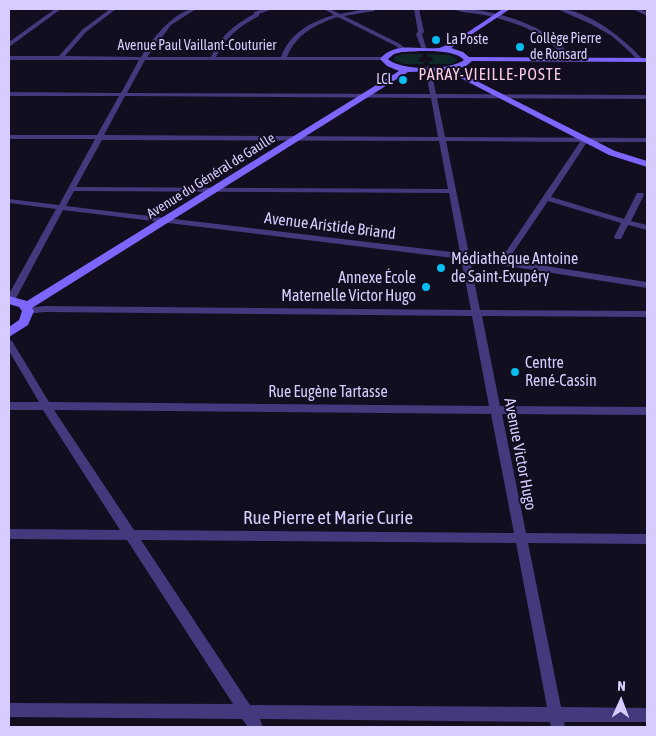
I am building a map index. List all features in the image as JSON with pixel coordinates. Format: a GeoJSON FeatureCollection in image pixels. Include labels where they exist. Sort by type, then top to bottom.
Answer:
{"type":"FeatureCollection","features":[{"type":"Feature","properties":{"kind":"street"},"geometry":{"type":"LineString","coordinates":[[9,44],[58,9]]}},
{"type":"Feature","properties":{"kind":"street"},"geometry":{"type":"LineString","coordinates":[[61,58],[70,44],[91,24],[113,9]]}},
{"type":"Feature","properties":{"kind":"street"},"geometry":{"type":"LineString","coordinates":[[193,9],[169,24],[155,38],[142,58],[10,300],[19,302],[27,309],[647,314]]}},
{"type":"Feature","properties":{"kind":"street"},"geometry":{"type":"LineString","coordinates":[[214,58],[217,48],[237,26],[257,15],[256,13],[269,9]]}},
{"type":"Feature","properties":{"kind":"street"},"geometry":{"type":"LineString","coordinates":[[326,9],[404,50]]}},
{"type":"Feature","properties":{"kind":"street"},"geometry":{"type":"LineString","coordinates":[[283,58],[289,43],[297,35],[321,22],[339,16],[374,9]]}},
{"type":"Feature","properties":{"kind":"street"},"geometry":{"type":"LineString","coordinates":[[416,9],[421,32],[419,34],[425,50]]}},
{"type":"Feature","properties":{"kind":"street"},"geometry":{"type":"LineString","coordinates":[[456,9],[495,16],[538,32],[557,45],[569,60]]}},
{"type":"Feature","properties":{"kind":"street"},"geometry":{"type":"LineString","coordinates":[[443,50],[507,9]]}},
{"type":"Feature","properties":{"kind":"street"},"geometry":{"type":"LineString","coordinates":[[560,9],[588,20],[614,35],[644,60]]}},
{"type":"Feature","properties":{"kind":"street"},"geometry":{"type":"LineString","coordinates":[[636,9],[647,14]]}},
{"type":"Feature","properties":{"kind":"street"},"geometry":{"type":"LineString","coordinates":[[467,59],[467,63],[462,66],[449,68],[409,68],[392,66],[384,59],[390,52],[443,50],[461,54],[467,59],[644,60]]}},
{"type":"Feature","properties":{"kind":"street","name":"Avenue Paul Vaillant-Couturier"},"geometry":{"type":"LineString","coordinates":[[9,58],[384,59]]}},
{"type":"Feature","properties":{"kind":"street","name":"Avenue du Général de Gaulle"},"geometry":{"type":"LineString","coordinates":[[27,309],[409,68]]}},
{"type":"Feature","properties":{"kind":"street","name":"Avenue Victor Hugo"},"geometry":{"type":"LineString","coordinates":[[428,68],[557,721]]}},
{"type":"Feature","properties":{"kind":"street"},"geometry":{"type":"LineString","coordinates":[[449,68],[456,74],[585,140],[622,157],[647,164]]}},
{"type":"Feature","properties":{"kind":"street"},"geometry":{"type":"LineString","coordinates":[[9,94],[647,97]]}},
{"type":"Feature","properties":{"kind":"street"},"geometry":{"type":"LineString","coordinates":[[9,137],[647,140]]}},
{"type":"Feature","properties":{"kind":"street"},"geometry":{"type":"LineString","coordinates":[[503,262],[585,140]]}},
{"type":"Feature","properties":{"kind":"street"},"geometry":{"type":"LineString","coordinates":[[71,189],[452,191]]}},
{"type":"Feature","properties":{"kind":"street"},"geometry":{"type":"LineString","coordinates":[[618,237],[640,195]]}},
{"type":"Feature","properties":{"kind":"street"},"geometry":{"type":"LineString","coordinates":[[546,198],[647,228]]}},
{"type":"Feature","properties":{"kind":"street","name":"Avenue Aristide Briand"},"geometry":{"type":"LineString","coordinates":[[9,201],[503,262],[647,285]]}},
{"type":"Feature","properties":{"kind":"street"},"geometry":{"type":"LineString","coordinates":[[9,333],[24,322],[27,309]]}},
{"type":"Feature","properties":{"kind":"street"},"geometry":{"type":"LineString","coordinates":[[9,343],[46,406],[256,727]]}},
{"type":"Feature","properties":{"kind":"street","name":"Rue Eugène Tartasse"},"geometry":{"type":"LineString","coordinates":[[9,406],[647,411]]}},
{"type":"Feature","properties":{"kind":"street","name":"Rue Pierre et Marie Curie"},"geometry":{"type":"LineString","coordinates":[[9,534],[647,539]]}},
{"type":"Feature","properties":{"kind":"street"},"geometry":{"type":"LineString","coordinates":[[9,710],[246,712],[557,721],[647,715]]}},
{"type":"Feature","properties":{"kind":"green space"},"geometry":{"type":"Polygon","coordinates":[[[402,54],[422,54],[423,57],[419,57],[420,62],[424,62],[424,64],[404,64],[395,61],[394,57],[402,54]]]}},
{"type":"Feature","properties":{"kind":"green space"},"geometry":{"type":"Polygon","coordinates":[[[427,54],[450,55],[458,60],[452,64],[429,64],[429,62],[433,61],[432,57],[428,57],[427,54]]]}},
{"type":"Feature","properties":{"kind":"place","name":"La Poste"},"geometry":{"type":"Point","coordinates":[436,40]}},
{"type":"Feature","properties":{"kind":"place","name":"Collège Pierre de Ronsard"},"geometry":{"type":"Point","coordinates":[520,47]}},
{"type":"Feature","properties":{"kind":"place","name":"LCL"},"geometry":{"type":"Point","coordinates":[403,80]}},
{"type":"Feature","properties":{"kind":"place","name":"Médiathèque Antoine de Saint-Exupéry"},"geometry":{"type":"Point","coordinates":[441,268]}},
{"type":"Feature","properties":{"kind":"place","name":"Annexe École Maternelle Victor Hugo"},"geometry":{"type":"Point","coordinates":[426,287]}},
{"type":"Feature","properties":{"kind":"place","name":"Centre René-Cassin"},"geometry":{"type":"Point","coordinates":[515,372]}},
{"type":"Feature","properties":{"kind":"district","name":"PARAY-VIEILLE-POSTE"},"geometry":{"type":"Point","coordinates":[490,75]}}]}
